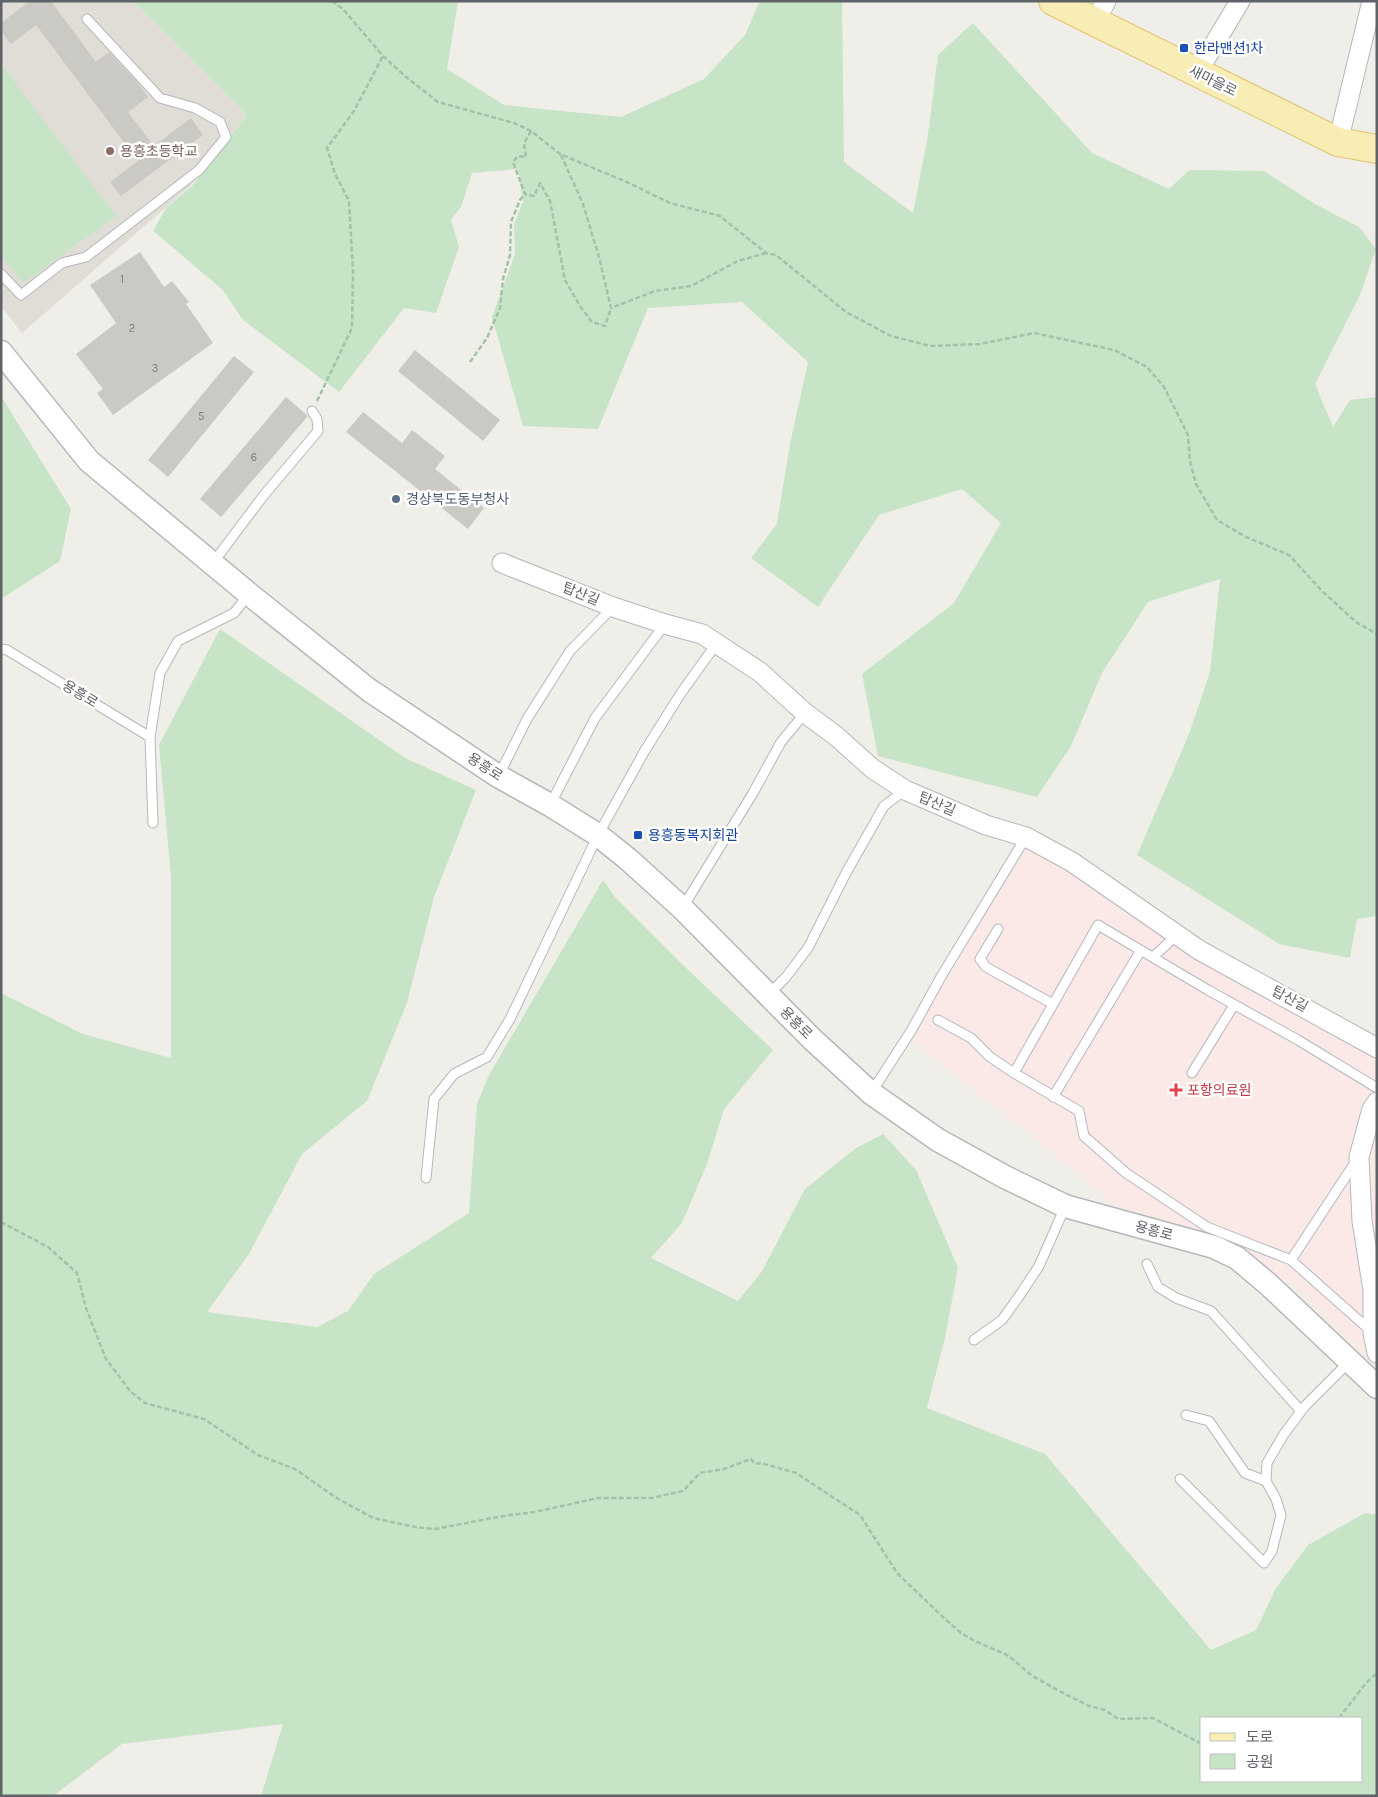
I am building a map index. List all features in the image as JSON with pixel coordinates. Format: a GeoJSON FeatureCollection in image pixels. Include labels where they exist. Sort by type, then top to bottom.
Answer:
{"type":"FeatureCollection","features":[{"type":"Feature","properties":{"kind":"main road","name":"새마을로"},"geometry":{"type":"LineString","coordinates":[[1053,1],[1100,12],[1197,73],[1338,142],[1377,149]]}},
{"type":"Feature","properties":{"kind":"street"},"geometry":{"type":"LineString","coordinates":[[1197,73],[1240,1]]}},
{"type":"Feature","properties":{"kind":"street"},"geometry":{"type":"LineString","coordinates":[[1338,142],[1372,1]]}},
{"type":"Feature","properties":{"kind":"street","name":"용흥로"},"geometry":{"type":"LineString","coordinates":[[1,352],[89,461],[212,564],[369,690],[498,776],[598,835],[629,860],[682,908],[812,1039],[871,1093],[938,1140],[1005,1177],[1065,1206],[1214,1247],[1237,1258],[1268,1284],[1377,1387]]}},
{"type":"Feature","properties":{"kind":"street","name":"탑산길"},"geometry":{"type":"LineString","coordinates":[[502,563],[613,607],[702,634],[760,672],[873,770],[905,790],[986,825],[1026,837],[1072,862],[1199,950],[1377,1048]]}},
{"type":"Feature","properties":{"kind":"street"},"geometry":{"type":"LineString","coordinates":[[1377,1102],[1372,1109],[1359,1157],[1362,1221],[1373,1290],[1373,1332],[1377,1354]]}},
{"type":"Feature","properties":{"kind":"lane"},"geometry":{"type":"LineString","coordinates":[[1,274],[21,295],[62,263],[86,257],[199,170],[226,138],[220,122],[195,108],[160,98],[87,19]]}},
{"type":"Feature","properties":{"kind":"lane"},"geometry":{"type":"LineString","coordinates":[[212,564],[264,495],[318,431],[317,420],[312,411]]}},
{"type":"Feature","properties":{"kind":"lane"},"geometry":{"type":"LineString","coordinates":[[153,822],[150,737],[160,673],[178,641],[234,613],[249,594]]}},
{"type":"Feature","properties":{"kind":"lane"},"geometry":{"type":"LineString","coordinates":[[498,776],[527,720],[570,650],[613,607]]}},
{"type":"Feature","properties":{"kind":"lane"},"geometry":{"type":"LineString","coordinates":[[550,805],[595,718],[665,624]]}},
{"type":"Feature","properties":{"kind":"lane"},"geometry":{"type":"LineString","coordinates":[[426,1178],[434,1099],[454,1074],[487,1057],[510,1019],[598,835],[644,752],[681,693],[717,643]]}},
{"type":"Feature","properties":{"kind":"lane","name":"용흥로"},"geometry":{"type":"LineString","coordinates":[[1,649],[6,650],[150,737]]}},
{"type":"Feature","properties":{"kind":"lane"},"geometry":{"type":"LineString","coordinates":[[682,908],[753,793],[781,742],[805,713]]}},
{"type":"Feature","properties":{"kind":"lane"},"geometry":{"type":"LineString","coordinates":[[768,995],[786,977],[808,948],[846,873],[884,806],[905,790]]}},
{"type":"Feature","properties":{"kind":"lane"},"geometry":{"type":"LineString","coordinates":[[871,1093],[911,1031],[942,975],[1026,837]]}},
{"type":"Feature","properties":{"kind":"lane"},"geometry":{"type":"LineString","coordinates":[[1014,1073],[1098,925],[1234,1005],[1298,1040],[1377,1088]]}},
{"type":"Feature","properties":{"kind":"lane"},"geometry":{"type":"LineString","coordinates":[[998,929],[980,959],[986,967],[1053,1004]]}},
{"type":"Feature","properties":{"kind":"lane"},"geometry":{"type":"LineString","coordinates":[[1153,957],[1177,935]]}},
{"type":"Feature","properties":{"kind":"lane"},"geometry":{"type":"LineString","coordinates":[[1053,1097],[1141,950]]}},
{"type":"Feature","properties":{"kind":"lane"},"geometry":{"type":"LineString","coordinates":[[1192,1073],[1234,1005]]}},
{"type":"Feature","properties":{"kind":"lane"},"geometry":{"type":"LineString","coordinates":[[938,1020],[970,1038],[990,1057],[1014,1073],[1079,1111],[1084,1136],[1126,1173],[1207,1227],[1291,1260],[1373,1332]]}},
{"type":"Feature","properties":{"kind":"lane"},"geometry":{"type":"LineString","coordinates":[[1291,1260],[1359,1157]]}},
{"type":"Feature","properties":{"kind":"lane"},"geometry":{"type":"LineString","coordinates":[[974,1340],[1002,1320],[1022,1292],[1039,1266],[1065,1206]]}},
{"type":"Feature","properties":{"kind":"lane"},"geometry":{"type":"LineString","coordinates":[[1147,1264],[1158,1287],[1176,1298],[1212,1311],[1301,1411]]}},
{"type":"Feature","properties":{"kind":"lane"},"geometry":{"type":"LineString","coordinates":[[1180,1479],[1264,1562],[1272,1551],[1281,1515],[1276,1499],[1266,1481],[1267,1463],[1284,1434],[1301,1411],[1349,1362]]}},
{"type":"Feature","properties":{"kind":"lane"},"geometry":{"type":"LineString","coordinates":[[1186,1415],[1208,1421],[1245,1472],[1266,1481]]}},
{"type":"Feature","properties":{"kind":"path"},"geometry":{"type":"LineString","coordinates":[[332,1],[343,9],[383,56],[406,78],[438,102],[514,123],[531,131],[560,154],[629,183],[670,203],[720,216],[766,253]]}},
{"type":"Feature","properties":{"kind":"path"},"geometry":{"type":"LineString","coordinates":[[312,411],[352,328],[353,271],[349,201],[335,174],[327,148],[354,111],[383,56]]}},
{"type":"Feature","properties":{"kind":"path"},"geometry":{"type":"LineString","coordinates":[[525,194],[513,162],[518,156],[526,157],[524,143],[531,131]]}},
{"type":"Feature","properties":{"kind":"path"},"geometry":{"type":"LineString","coordinates":[[525,194],[534,196],[540,183],[550,201],[566,280],[592,322],[606,326],[611,308],[599,257],[583,204],[560,154]]}},
{"type":"Feature","properties":{"kind":"path"},"geometry":{"type":"LineString","coordinates":[[470,362],[487,338],[500,308],[503,279],[510,255],[511,222],[520,200],[525,194]]}},
{"type":"Feature","properties":{"kind":"path"},"geometry":{"type":"LineString","coordinates":[[611,308],[655,291],[691,286],[738,260],[766,253],[776,255],[846,312],[891,336],[930,346],[980,344],[1034,333],[1114,350],[1147,368],[1164,387],[1188,435],[1190,460],[1196,484],[1217,520],[1246,537],[1289,555],[1322,591],[1356,622],[1377,634]]}},
{"type":"Feature","properties":{"kind":"path"},"geometry":{"type":"LineString","coordinates":[[1,1222],[48,1247],[77,1273],[86,1308],[106,1359],[131,1392],[145,1403],[204,1419],[258,1455],[295,1470],[335,1497],[373,1518],[435,1530],[503,1516],[535,1512],[598,1498],[652,1498],[683,1491],[700,1473],[724,1469],[751,1459],[755,1464],[761,1463],[796,1473],[860,1515],[897,1572],[945,1620],[975,1642],[1010,1656],[1031,1675],[1089,1706],[1105,1710],[1118,1719],[1153,1718],[1200,1743]]}},
{"type":"Feature","properties":{"kind":"path"},"geometry":{"type":"LineString","coordinates":[[1339,1717],[1366,1683],[1377,1673]]}},
{"type":"Feature","properties":{"kind":"shaded area","name":"용흥초등학교"},"geometry":{"type":"Polygon","coordinates":[[[1,1],[133,1],[247,115],[189,187],[22,333],[1,306],[1,1]]]}},
{"type":"Feature","properties":{"kind":"shaded area","name":"포항의료원"},"geometry":{"type":"Polygon","coordinates":[[[1032,837],[1377,1048],[1377,1145],[1375,1151],[1377,1166],[1377,1368],[1296,1287],[1234,1248],[1116,1206],[1029,1133],[910,1040],[1032,837]]]}},
{"type":"Feature","properties":{"kind":"green space"},"geometry":{"type":"Polygon","coordinates":[[[133,1],[458,1],[447,69],[504,105],[621,117],[704,79],[745,35],[760,1],[842,1],[844,162],[913,213],[928,135],[938,55],[973,23],[1092,153],[1169,189],[1189,170],[1264,171],[1315,204],[1359,227],[1376,249],[1360,295],[1315,384],[1333,427],[1350,400],[1377,397],[1377,916],[1357,919],[1350,958],[1279,944],[1137,855],[1189,734],[1210,672],[1220,579],[1148,602],[1102,673],[1071,746],[1037,797],[878,756],[862,674],[954,603],[1001,523],[962,489],[879,515],[818,607],[751,558],[777,524],[790,444],[808,362],[742,302],[648,308],[598,429],[523,426],[492,317],[515,254],[514,224],[523,201],[518,169],[472,173],[461,207],[451,220],[459,247],[436,313],[404,308],[339,392],[243,320],[223,290],[153,231],[166,208],[192,186],[247,115],[133,1]]]}},
{"type":"Feature","properties":{"kind":"green space"},"geometry":{"type":"Polygon","coordinates":[[[1,64],[116,216],[23,283],[1,255],[1,64]]]}},
{"type":"Feature","properties":{"kind":"green space"},"geometry":{"type":"Polygon","coordinates":[[[1,396],[71,509],[60,561],[1,599],[1,396]]]}},
{"type":"Feature","properties":{"kind":"green space"},"geometry":{"type":"Polygon","coordinates":[[[220,629],[405,758],[476,790],[434,897],[407,1003],[367,1101],[302,1154],[249,1254],[207,1312],[317,1327],[348,1311],[374,1274],[469,1213],[477,1104],[489,1075],[603,880],[615,897],[685,967],[773,1050],[724,1109],[707,1164],[682,1223],[651,1258],[738,1301],[762,1271],[805,1189],[856,1148],[883,1134],[916,1170],[958,1268],[945,1338],[927,1408],[1045,1454],[1211,1650],[1256,1630],[1276,1588],[1308,1545],[1365,1513],[1377,1515],[1377,1796],[261,1796],[283,1724],[122,1744],[53,1796],[1,1796],[1,993],[83,1034],[171,1058],[171,876],[159,745],[220,629]]]}},
{"type":"Feature","properties":{"kind":"building"},"geometry":{"type":"Polygon","coordinates":[[[30,1],[51,1],[96,62],[109,52],[136,81],[148,97],[128,112],[154,146],[191,118],[203,135],[121,196],[110,182],[138,161],[36,25],[11,44],[1,31],[1,23],[30,1]]]}},
{"type":"Feature","properties":{"kind":"building"},"geometry":{"type":"Polygon","coordinates":[[[140,252],[164,287],[172,281],[189,302],[186,304],[213,343],[113,415],[97,393],[103,389],[76,354],[116,323],[90,285],[140,252]]]}},
{"type":"Feature","properties":{"kind":"building"},"geometry":{"type":"Polygon","coordinates":[[[415,350],[500,420],[483,441],[398,371],[415,350]]]}},
{"type":"Feature","properties":{"kind":"building"},"geometry":{"type":"Polygon","coordinates":[[[234,356],[254,372],[168,477],[148,460],[234,356]]]}},
{"type":"Feature","properties":{"kind":"building"},"geometry":{"type":"Polygon","coordinates":[[[286,397],[308,416],[221,517],[200,499],[286,397]]]}},
{"type":"Feature","properties":{"kind":"building"},"geometry":{"type":"Polygon","coordinates":[[[363,412],[402,443],[412,430],[445,456],[435,469],[484,508],[468,529],[346,432],[363,412]]]}},
{"type":"Feature","properties":{"kind":"place","name":"한라맨션1차"},"geometry":{"type":"Point","coordinates":[1184,48]}},
{"type":"Feature","properties":{"kind":"place","name":"용흥초등학교"},"geometry":{"type":"Point","coordinates":[110,151]}},
{"type":"Feature","properties":{"kind":"place","name":"경상북도동부청사"},"geometry":{"type":"Point","coordinates":[396,499]}},
{"type":"Feature","properties":{"kind":"place","name":"용흥동복지회관"},"geometry":{"type":"Point","coordinates":[638,835]}},
{"type":"Feature","properties":{"kind":"place","name":"포항의료원"},"geometry":{"type":"Point","coordinates":[1176,1090]}}]}
